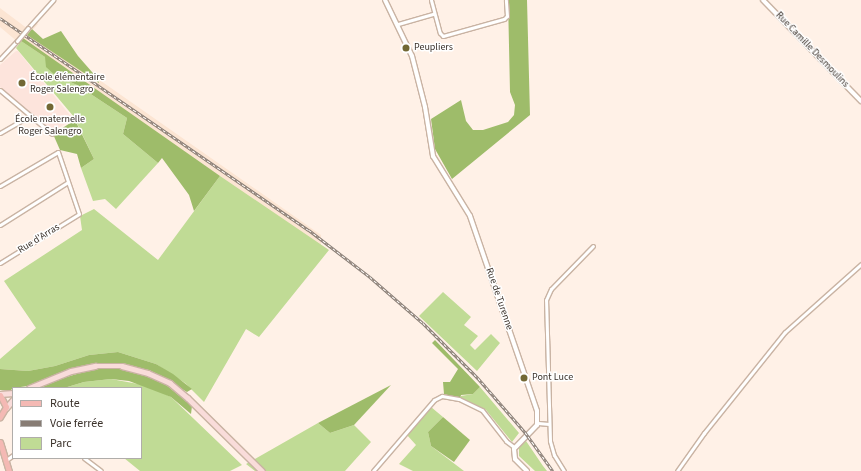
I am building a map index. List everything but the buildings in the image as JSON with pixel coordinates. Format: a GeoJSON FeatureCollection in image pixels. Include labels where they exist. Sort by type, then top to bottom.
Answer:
{"type":"FeatureCollection","features":[{"type":"Feature","properties":{"kind":"main road"},"geometry":{"type":"LineString","coordinates":[[32,387],[76,370],[100,366],[130,368],[155,375],[188,398],[262,471]]}},
{"type":"Feature","properties":{"kind":"main road"},"geometry":{"type":"LineString","coordinates":[[36,387],[45,382]]}},
{"type":"Feature","properties":{"kind":"main road"},"geometry":{"type":"LineString","coordinates":[[0,394],[12,393]]}},
{"type":"Feature","properties":{"kind":"main road"},"geometry":{"type":"LineString","coordinates":[[0,394],[5,401],[6,408]]}},
{"type":"Feature","properties":{"kind":"main road"},"geometry":{"type":"LineString","coordinates":[[0,418],[12,401]]}},
{"type":"Feature","properties":{"kind":"main road"},"geometry":{"type":"LineString","coordinates":[[0,442],[9,471]]}},
{"type":"Feature","properties":{"kind":"street"},"geometry":{"type":"LineString","coordinates":[[0,59],[53,0]]}},
{"type":"Feature","properties":{"kind":"street","name":"Rue de Turenne"},"geometry":{"type":"LineString","coordinates":[[385,0],[398,24],[412,56],[428,122],[434,158],[465,207],[473,224],[537,410],[538,423]]}},
{"type":"Feature","properties":{"kind":"street"},"geometry":{"type":"LineString","coordinates":[[431,0],[440,33],[443,36],[506,18],[506,0]]}},
{"type":"Feature","properties":{"kind":"street","name":"Rue Camille Desmoulins"},"geometry":{"type":"LineString","coordinates":[[763,0],[861,101]]}},
{"type":"Feature","properties":{"kind":"street"},"geometry":{"type":"LineString","coordinates":[[398,24],[434,14]]}},
{"type":"Feature","properties":{"kind":"street"},"geometry":{"type":"LineString","coordinates":[[0,90],[52,134]]}},
{"type":"Feature","properties":{"kind":"street"},"geometry":{"type":"LineString","coordinates":[[0,133],[30,116]]}},
{"type":"Feature","properties":{"kind":"street"},"geometry":{"type":"LineString","coordinates":[[0,186],[58,152],[68,182],[0,225]]}},
{"type":"Feature","properties":{"kind":"street","name":"Rue d'Arras"},"geometry":{"type":"LineString","coordinates":[[0,263],[79,214],[68,182]]}},
{"type":"Feature","properties":{"kind":"street"},"geometry":{"type":"LineString","coordinates":[[564,471],[552,450],[549,424],[546,298],[551,289],[593,246]]}},
{"type":"Feature","properties":{"kind":"street"},"geometry":{"type":"LineString","coordinates":[[677,471],[704,433],[785,332],[861,264]]}},
{"type":"Feature","properties":{"kind":"street"},"geometry":{"type":"LineString","coordinates":[[373,471],[434,400],[442,396],[462,400],[482,410],[506,441],[514,447],[515,458],[527,471]]}},
{"type":"Feature","properties":{"kind":"street"},"geometry":{"type":"LineString","coordinates":[[514,447],[538,423],[549,424]]}},
{"type":"Feature","properties":{"kind":"street"},"geometry":{"type":"LineString","coordinates":[[5,461],[12,456]]}},
{"type":"Feature","properties":{"kind":"street"},"geometry":{"type":"LineString","coordinates":[[85,459],[101,471]]}},
{"type":"Feature","properties":{"kind":"shaded area"},"geometry":{"type":"Polygon","coordinates":[[[0,8],[28,29],[36,22],[38,24],[31,32],[321,235],[321,246],[19,43],[0,27],[0,8]]]}},
{"type":"Feature","properties":{"kind":"shaded area","name":"École élémentaire Roger Salengro"},"geometry":{"type":"Polygon","coordinates":[[[16,51],[18,51],[73,119],[52,132],[0,87],[0,65],[16,51]]]}},
{"type":"Feature","properties":{"kind":"green space"},"geometry":{"type":"Polygon","coordinates":[[[508,0],[527,0],[530,115],[452,179],[435,149],[431,119],[461,100],[466,121],[473,130],[483,130],[508,122],[514,115],[515,105],[510,92],[508,0]]]}},
{"type":"Feature","properties":{"kind":"green space"},"geometry":{"type":"Polygon","coordinates":[[[32,29],[43,39],[61,31],[78,56],[99,80],[99,83],[27,35],[32,29]]]}},
{"type":"Feature","properties":{"kind":"green space"},"geometry":{"type":"Polygon","coordinates":[[[23,38],[220,176],[194,211],[189,195],[162,158],[158,163],[123,134],[127,118],[77,85],[55,75],[46,67],[45,57],[21,41],[23,38]]]}},
{"type":"Feature","properties":{"kind":"green space"},"geometry":{"type":"Polygon","coordinates":[[[21,41],[45,57],[55,75],[77,85],[127,118],[123,134],[158,163],[116,209],[105,199],[93,201],[81,168],[94,159],[74,117],[16,48],[21,41]]]}},
{"type":"Feature","properties":{"kind":"green space"},"geometry":{"type":"Polygon","coordinates":[[[75,120],[94,159],[81,168],[77,154],[60,150],[53,134],[75,120]]]}},
{"type":"Feature","properties":{"kind":"green space"},"geometry":{"type":"Polygon","coordinates":[[[220,176],[329,250],[259,337],[246,329],[204,402],[185,383],[156,364],[118,352],[89,355],[55,366],[28,371],[0,369],[0,359],[36,328],[4,281],[82,230],[80,216],[94,209],[158,260],[220,176]]]}},
{"type":"Feature","properties":{"kind":"green space"},"geometry":{"type":"Polygon","coordinates":[[[443,292],[471,317],[464,325],[478,336],[470,345],[475,350],[491,334],[500,343],[477,371],[419,316],[443,292]]]}},
{"type":"Feature","properties":{"kind":"green space"},"geometry":{"type":"Polygon","coordinates":[[[435,340],[480,387],[473,394],[461,395],[460,399],[444,394],[443,382],[450,382],[458,369],[432,343],[435,340]]]}},
{"type":"Feature","properties":{"kind":"green space"},"geometry":{"type":"Polygon","coordinates":[[[118,352],[156,364],[173,374],[192,389],[187,392],[149,370],[112,364],[90,364],[28,386],[12,387],[10,391],[0,390],[0,369],[28,371],[55,366],[89,355],[118,352]]]}},
{"type":"Feature","properties":{"kind":"green space"},"geometry":{"type":"Polygon","coordinates":[[[97,368],[123,369],[146,374],[165,384],[192,406],[191,414],[171,397],[129,381],[111,379],[84,382],[67,387],[43,387],[53,381],[97,368]]]}},
{"type":"Feature","properties":{"kind":"green space"},"geometry":{"type":"Polygon","coordinates":[[[111,379],[149,386],[171,397],[242,465],[230,471],[140,471],[125,459],[142,459],[142,387],[67,387],[84,382],[111,379]]]}},
{"type":"Feature","properties":{"kind":"green space"},"geometry":{"type":"Polygon","coordinates":[[[391,385],[354,425],[330,433],[318,423],[391,385]]]}},
{"type":"Feature","properties":{"kind":"green space"},"geometry":{"type":"Polygon","coordinates":[[[480,387],[519,433],[512,442],[486,410],[460,399],[461,396],[473,394],[480,387]]]}},
{"type":"Feature","properties":{"kind":"green space"},"geometry":{"type":"Polygon","coordinates":[[[431,407],[443,417],[428,432],[431,446],[464,471],[413,471],[399,464],[416,445],[407,435],[431,407]]]}},
{"type":"Feature","properties":{"kind":"green space"},"geometry":{"type":"Polygon","coordinates":[[[443,417],[470,440],[454,462],[431,446],[428,432],[443,417]]]}},
{"type":"Feature","properties":{"kind":"green space"},"geometry":{"type":"Polygon","coordinates":[[[318,423],[330,433],[354,425],[371,442],[345,471],[255,471],[246,464],[318,423]]]}},
{"type":"Feature","properties":{"kind":"green space"},"geometry":{"type":"Polygon","coordinates":[[[526,441],[547,471],[535,471],[519,456],[519,447],[526,441]]]}},
{"type":"Feature","properties":{"kind":"railway"},"geometry":{"type":"LineString","coordinates":[[0,18],[309,230],[370,277],[423,323],[478,378],[525,432],[553,471]]}},
{"type":"Feature","properties":{"kind":"place","name":"Peupliers"},"geometry":{"type":"Point","coordinates":[406,48]}},
{"type":"Feature","properties":{"kind":"place","name":"École élémentaire Roger Salengro"},"geometry":{"type":"Point","coordinates":[22,83]}},
{"type":"Feature","properties":{"kind":"place","name":"École maternelle Roger Salengro"},"geometry":{"type":"Point","coordinates":[50,107]}},
{"type":"Feature","properties":{"kind":"place","name":"Pont Luce"},"geometry":{"type":"Point","coordinates":[524,378]}}]}
